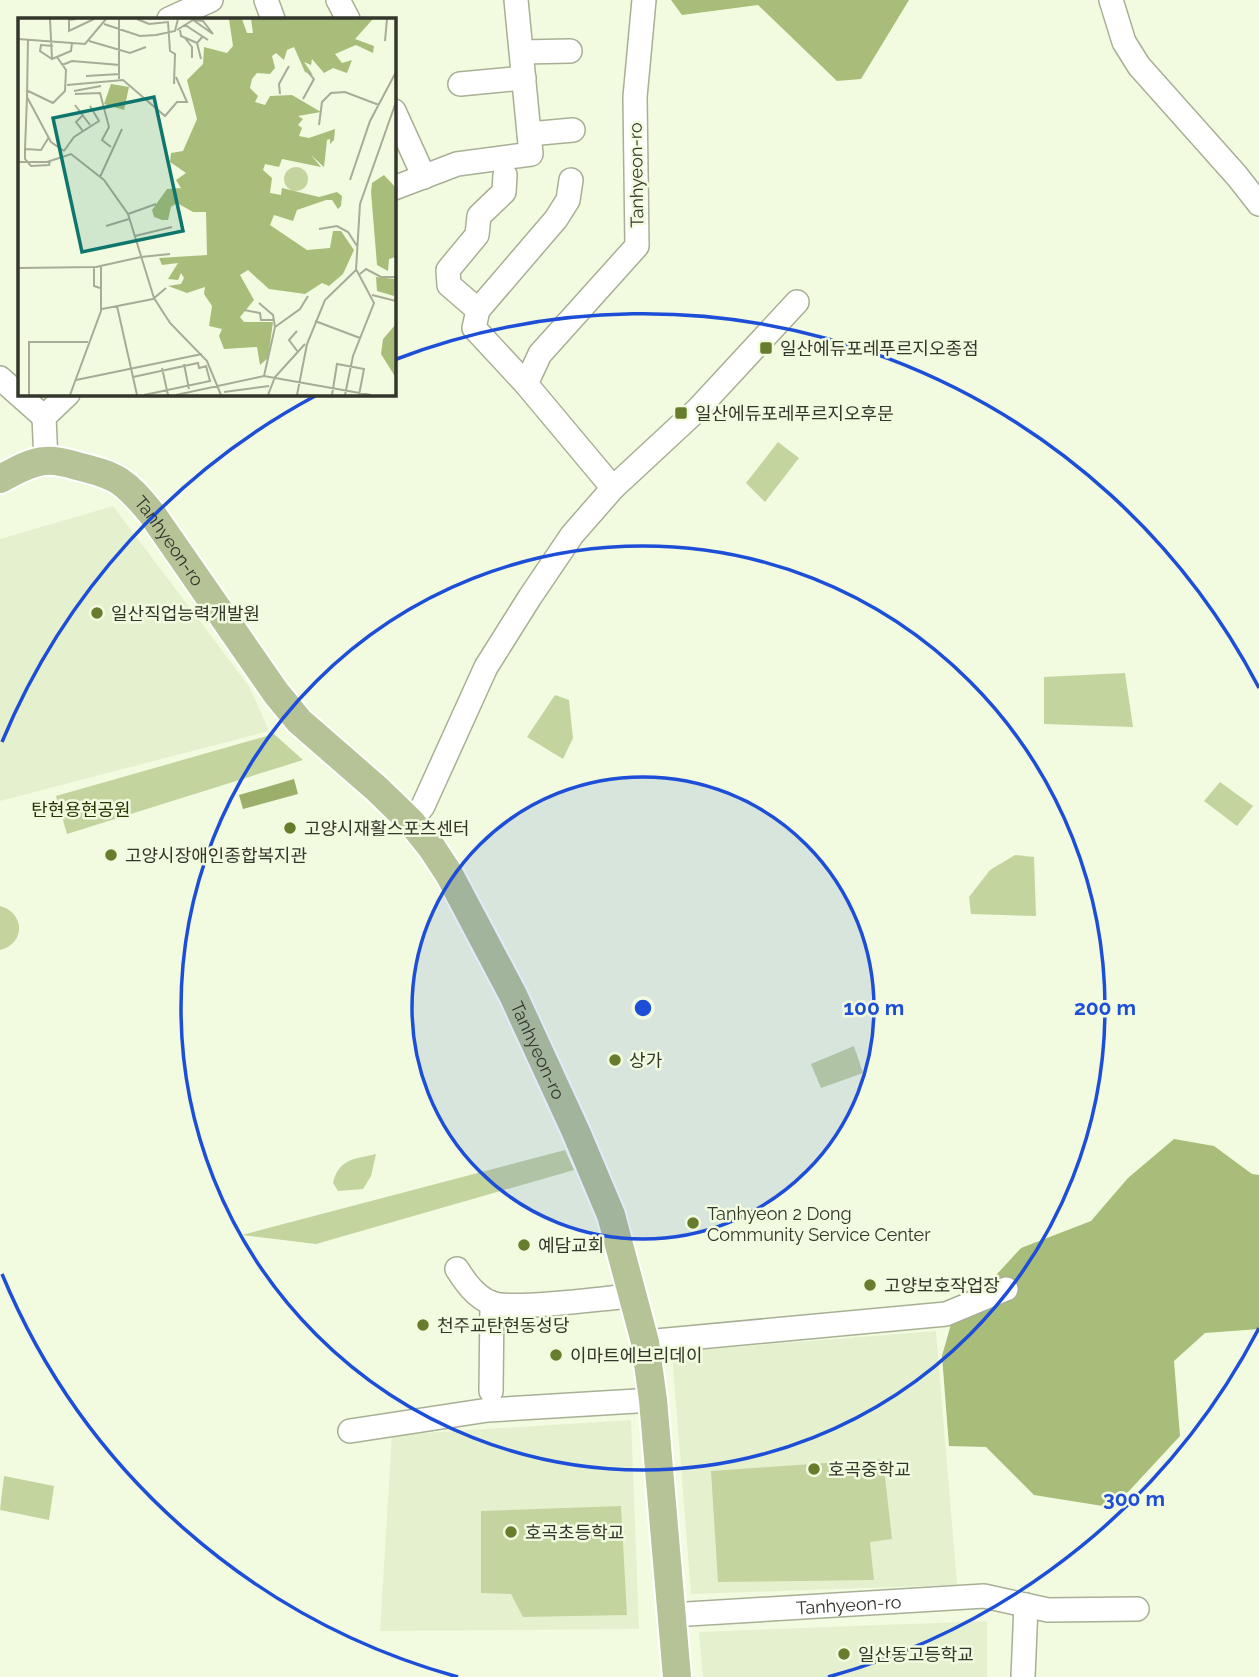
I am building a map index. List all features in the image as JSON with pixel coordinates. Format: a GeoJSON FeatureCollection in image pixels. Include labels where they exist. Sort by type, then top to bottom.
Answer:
{"type":"FeatureCollection","features":[{"type":"Feature","properties":{"kind":"main road","name":"Tanhyeon-ro"},"geometry":{"type":"LineString","coordinates":[[0,479],[32,464],[46,461],[65,463],[113,476],[133,490],[276,693],[299,721],[411,822],[449,874],[523,1017],[611,1215],[645,1342],[653,1400],[677,1677]]}},
{"type":"Feature","properties":{"kind":"street"},"geometry":{"type":"LineString","coordinates":[[266,0],[273,18]]}},
{"type":"Feature","properties":{"kind":"street"},"geometry":{"type":"LineString","coordinates":[[396,187],[457,164],[531,154],[516,0]]}},
{"type":"Feature","properties":{"kind":"street","name":"Tanhyeon-ro"},"geometry":{"type":"LineString","coordinates":[[526,384],[540,354],[638,246],[635,97],[644,0]]}},
{"type":"Feature","properties":{"kind":"street"},"geometry":{"type":"LineString","coordinates":[[1111,0],[1124,42],[1139,66],[1259,204]]}},
{"type":"Feature","properties":{"kind":"street"},"geometry":{"type":"LineString","coordinates":[[172,18],[207,5]]}},
{"type":"Feature","properties":{"kind":"street"},"geometry":{"type":"LineString","coordinates":[[522,52],[570,51]]}},
{"type":"Feature","properties":{"kind":"street"},"geometry":{"type":"LineString","coordinates":[[460,84],[524,78]]}},
{"type":"Feature","properties":{"kind":"street"},"geometry":{"type":"LineString","coordinates":[[396,115],[424,177]]}},
{"type":"Feature","properties":{"kind":"street"},"geometry":{"type":"LineString","coordinates":[[529,134],[573,130]]}},
{"type":"Feature","properties":{"kind":"street"},"geometry":{"type":"LineString","coordinates":[[478,310],[449,285],[449,270],[477,235],[479,216],[504,192],[505,175]]}},
{"type":"Feature","properties":{"kind":"street"},"geometry":{"type":"LineString","coordinates":[[564,178],[568,200],[556,219],[478,310],[474,328],[526,384],[613,488]]}},
{"type":"Feature","properties":{"kind":"street"},"geometry":{"type":"LineString","coordinates":[[411,822],[423,806],[486,667],[572,535],[613,488],[697,410],[797,302]]}},
{"type":"Feature","properties":{"kind":"street"},"geometry":{"type":"LineString","coordinates":[[0,378],[18,394]]}},
{"type":"Feature","properties":{"kind":"street"},"geometry":{"type":"LineString","coordinates":[[20,396],[44,417],[46,461]]}},
{"type":"Feature","properties":{"kind":"street"},"geometry":{"type":"LineString","coordinates":[[44,417],[66,396]]}},
{"type":"Feature","properties":{"kind":"street"},"geometry":{"type":"LineString","coordinates":[[457,1269],[472,1291],[492,1303],[513,1306],[632,1296]]}},
{"type":"Feature","properties":{"kind":"street"},"geometry":{"type":"LineString","coordinates":[[645,1342],[946,1314],[1006,1290]]}},
{"type":"Feature","properties":{"kind":"street"},"geometry":{"type":"LineString","coordinates":[[491,1391],[492,1303]]}},
{"type":"Feature","properties":{"kind":"street"},"geometry":{"type":"LineString","coordinates":[[350,1431],[488,1409],[653,1400]]}},
{"type":"Feature","properties":{"kind":"street","name":"Tanhyeon-ro"},"geometry":{"type":"LineString","coordinates":[[671,1615],[984,1596],[1048,1610],[1137,1609]]}},
{"type":"Feature","properties":{"kind":"street"},"geometry":{"type":"LineString","coordinates":[[1023,1677],[1026,1605]]}},
{"type":"Feature","properties":{"kind":"shaded area"},"geometry":{"type":"Polygon","coordinates":[[[671,0],[909,0],[861,79],[837,81],[758,5],[682,15],[671,0]]]}},
{"type":"Feature","properties":{"kind":"shaded area","name":"일산직업능력개발원"},"geometry":{"type":"Polygon","coordinates":[[[113,506],[249,686],[269,731],[0,801],[0,539],[113,506]]]}},
{"type":"Feature","properties":{"kind":"shaded area"},"geometry":{"type":"Polygon","coordinates":[[[294,779],[298,794],[243,809],[239,795],[294,779]]]}},
{"type":"Feature","properties":{"kind":"shaded area"},"geometry":{"type":"Polygon","coordinates":[[[1174,1139],[1214,1146],[1252,1174],[1259,1175],[1259,1329],[1205,1333],[1174,1361],[1180,1436],[1129,1491],[1109,1507],[1034,1495],[986,1447],[949,1446],[942,1356],[951,1324],[1021,1248],[1091,1221],[1128,1178],[1174,1139]]]}},
{"type":"Feature","properties":{"kind":"shaded area","name":"호곡중학교"},"geometry":{"type":"Polygon","coordinates":[[[936,1331],[957,1585],[691,1594],[672,1352],[936,1331]]]}},
{"type":"Feature","properties":{"kind":"shaded area","name":"호곡초등학교"},"geometry":{"type":"Polygon","coordinates":[[[631,1420],[639,1629],[380,1631],[392,1435],[631,1420]]]}},
{"type":"Feature","properties":{"kind":"shaded area","name":"일산동고등학교"},"geometry":{"type":"Polygon","coordinates":[[[987,1621],[987,1677],[703,1677],[699,1632],[987,1621]]]}},
{"type":"Feature","properties":{"kind":"green space"},"geometry":{"type":"Polygon","coordinates":[[[778,442],[799,458],[765,502],[746,483],[778,442]]]}},
{"type":"Feature","properties":{"kind":"green space"},"geometry":{"type":"Polygon","coordinates":[[[1125,673],[1133,727],[1044,724],[1044,677],[1125,673]]]}},
{"type":"Feature","properties":{"kind":"green space"},"geometry":{"type":"Polygon","coordinates":[[[555,695],[569,700],[573,738],[563,759],[527,737],[555,695]]]}},
{"type":"Feature","properties":{"kind":"green space","name":"탄현용현공원"},"geometry":{"type":"Polygon","coordinates":[[[274,734],[303,760],[67,834],[56,796],[274,734]]]}},
{"type":"Feature","properties":{"kind":"green space"},"geometry":{"type":"Polygon","coordinates":[[[1220,782],[1253,806],[1237,826],[1204,801],[1220,782]]]}},
{"type":"Feature","properties":{"kind":"green space"},"geometry":{"type":"Polygon","coordinates":[[[1015,855],[1034,857],[1036,916],[971,914],[969,897],[990,870],[1015,855]]]}},
{"type":"Feature","properties":{"kind":"green space"},"geometry":{"type":"Polygon","coordinates":[[[0,906],[14,915],[19,928],[14,941],[0,950],[0,906]]]}},
{"type":"Feature","properties":{"kind":"green space"},"geometry":{"type":"Polygon","coordinates":[[[854,1046],[863,1073],[821,1088],[811,1064],[854,1046]]]}},
{"type":"Feature","properties":{"kind":"green space"},"geometry":{"type":"Polygon","coordinates":[[[565,1150],[574,1170],[316,1244],[242,1235],[565,1150]]]}},
{"type":"Feature","properties":{"kind":"green space"},"geometry":{"type":"Polygon","coordinates":[[[376,1154],[371,1176],[363,1189],[338,1191],[333,1183],[344,1164],[376,1154]]]}},
{"type":"Feature","properties":{"kind":"green space"},"geometry":{"type":"Polygon","coordinates":[[[883,1459],[892,1539],[870,1542],[874,1580],[718,1582],[711,1471],[883,1459]]]}},
{"type":"Feature","properties":{"kind":"green space"},"geometry":{"type":"Polygon","coordinates":[[[4,1476],[54,1486],[49,1520],[0,1510],[4,1476]]]}},
{"type":"Feature","properties":{"kind":"green space"},"geometry":{"type":"Polygon","coordinates":[[[621,1506],[627,1615],[523,1617],[511,1594],[481,1593],[481,1511],[621,1506]]]}},
{"type":"Feature","properties":{"kind":"place","name":"일산에듀포레푸르지오종점"},"geometry":{"type":"Point","coordinates":[766,348]}},
{"type":"Feature","properties":{"kind":"place","name":"일산에듀포레푸르지오후문"},"geometry":{"type":"Point","coordinates":[681,413]}},
{"type":"Feature","properties":{"kind":"place","name":"일산직업능력개발원"},"geometry":{"type":"Point","coordinates":[97,613]}},
{"type":"Feature","properties":{"kind":"place","name":"고양시재활스포츠센터"},"geometry":{"type":"Point","coordinates":[290,828]}},
{"type":"Feature","properties":{"kind":"place","name":"고양시장애인종합복지관"},"geometry":{"type":"Point","coordinates":[111,855]}},
{"type":"Feature","properties":{"kind":"place","name":"상가"},"geometry":{"type":"Point","coordinates":[615,1060]}},
{"type":"Feature","properties":{"kind":"place","name":"Tanhyeon 2 Dong Community Service Center"},"geometry":{"type":"Point","coordinates":[693,1223]}},
{"type":"Feature","properties":{"kind":"place","name":"예담교회"},"geometry":{"type":"Point","coordinates":[524,1245]}},
{"type":"Feature","properties":{"kind":"place","name":"고양보호작업장"},"geometry":{"type":"Point","coordinates":[870,1285]}},
{"type":"Feature","properties":{"kind":"place","name":"천주교탄현동성당"},"geometry":{"type":"Point","coordinates":[423,1325]}},
{"type":"Feature","properties":{"kind":"place","name":"이마트에브리데이"},"geometry":{"type":"Point","coordinates":[556,1355]}},
{"type":"Feature","properties":{"kind":"place","name":"호곡중학교"},"geometry":{"type":"Point","coordinates":[814,1469]}},
{"type":"Feature","properties":{"kind":"place","name":"호곡초등학교"},"geometry":{"type":"Point","coordinates":[511,1532]}},
{"type":"Feature","properties":{"kind":"place","name":"일산동고등학교"},"geometry":{"type":"Point","coordinates":[844,1654]}}]}
